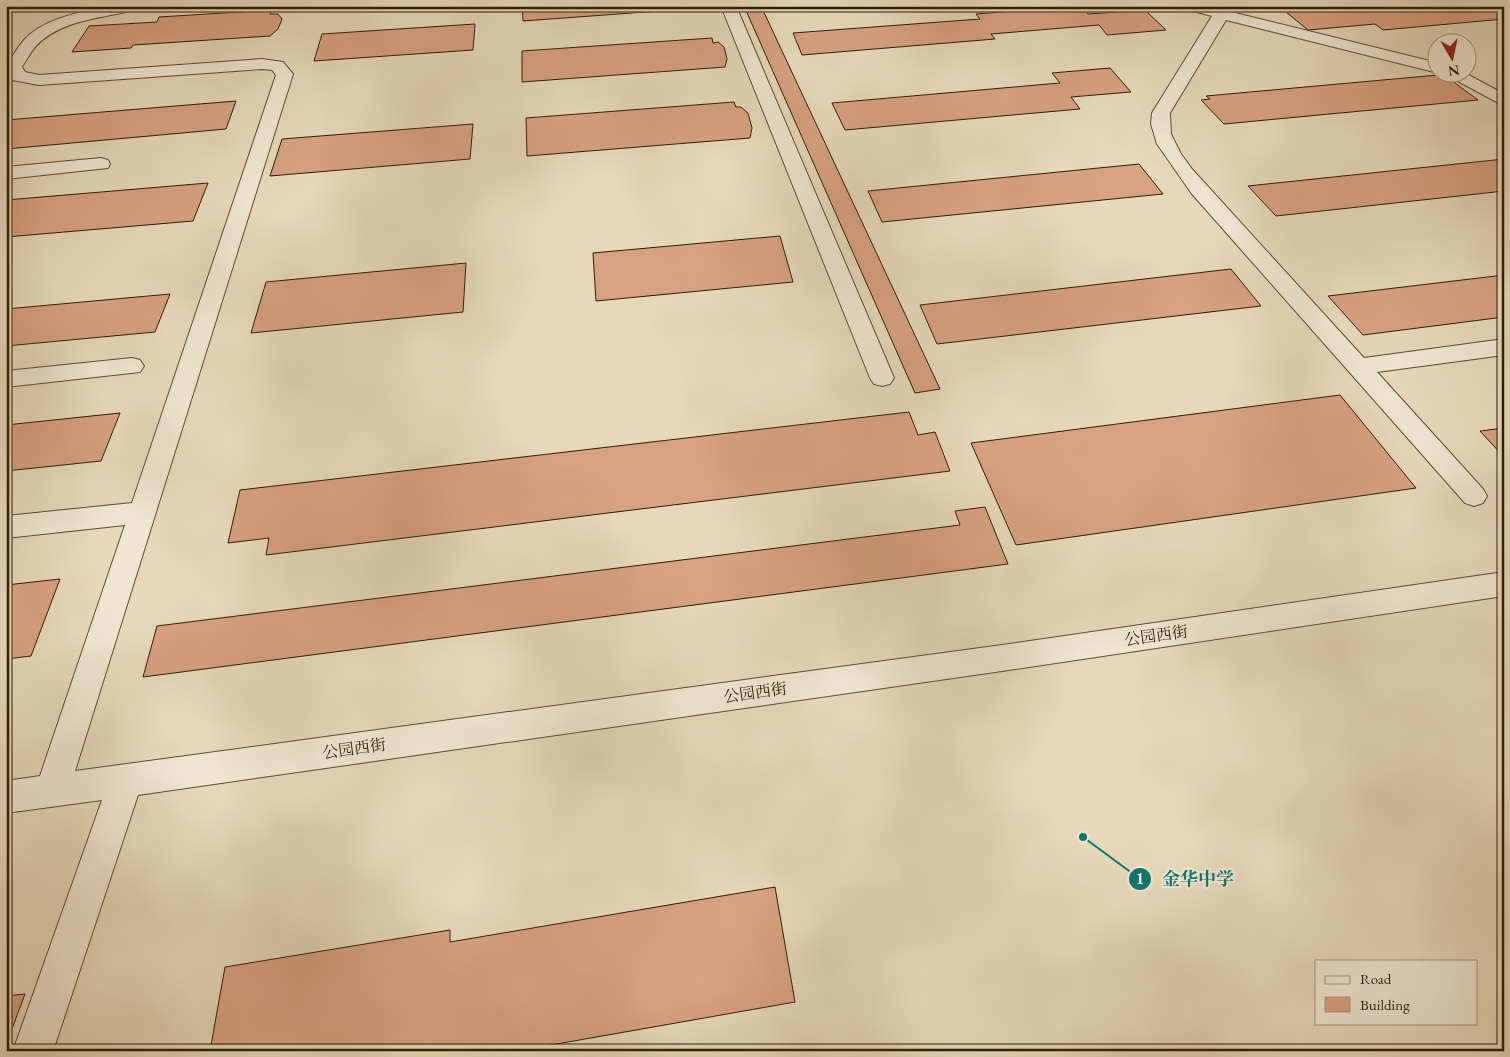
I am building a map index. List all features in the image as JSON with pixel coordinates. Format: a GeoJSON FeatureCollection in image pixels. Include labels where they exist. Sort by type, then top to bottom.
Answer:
{"type":"FeatureCollection","features":[{"type":"Feature","properties":{"kind":"street"},"geometry":{"type":"LineString","coordinates":[[52,790],[285,74],[277,66],[262,64],[39,80],[18,76],[14,66],[31,42],[47,30],[71,21],[134,6]]}},
{"type":"Feature","properties":{"kind":"street"},"geometry":{"type":"LineString","coordinates":[[728,6],[882,378]]}},
{"type":"Feature","properties":{"kind":"street"},"geometry":{"type":"LineString","coordinates":[[1190,6],[1225,10],[1428,65]]}},
{"type":"Feature","properties":{"kind":"street"},"geometry":{"type":"LineString","coordinates":[[1225,10],[1161,113],[1159,122],[1163,139],[1198,190],[1474,496]]}},
{"type":"Feature","properties":{"kind":"street"},"geometry":{"type":"LineString","coordinates":[[1468,82],[1504,101]]}},
{"type":"Feature","properties":{"kind":"street"},"geometry":{"type":"LineString","coordinates":[[6,173],[101,164]]}},
{"type":"Feature","properties":{"kind":"street"},"geometry":{"type":"LineString","coordinates":[[1358,367],[1504,347]]}},
{"type":"Feature","properties":{"kind":"street"},"geometry":{"type":"LineString","coordinates":[[6,379],[132,366]]}},
{"type":"Feature","properties":{"kind":"street"},"geometry":{"type":"LineString","coordinates":[[6,527],[143,512]]}},
{"type":"Feature","properties":{"kind":"street","name":"公园西街"},"geometry":{"type":"LineString","coordinates":[[6,797],[1012,656],[1504,584]]}},
{"type":"Feature","properties":{"kind":"street"},"geometry":{"type":"LineString","coordinates":[[33,1051],[126,780]]}},
{"type":"Feature","properties":{"kind":"building"},"geometry":{"type":"Polygon","coordinates":[[[522,6],[700,6],[700,8],[523,21],[522,6]]]}},
{"type":"Feature","properties":{"kind":"building"},"geometry":{"type":"Polygon","coordinates":[[[744,6],[761,6],[940,389],[915,393],[744,6]]]}},
{"type":"Feature","properties":{"kind":"building"},"geometry":{"type":"Polygon","coordinates":[[[1081,6],[1088,14],[1145,10],[1166,30],[1107,35],[1099,25],[991,34],[995,39],[802,55],[793,33],[980,19],[976,14],[1081,6]]]}},
{"type":"Feature","properties":{"kind":"building"},"geometry":{"type":"Polygon","coordinates":[[[1353,6],[1358,10],[1404,6],[1504,6],[1504,19],[1383,30],[1375,24],[1308,30],[1281,8],[1353,6]]]}},
{"type":"Feature","properties":{"kind":"building"},"geometry":{"type":"Polygon","coordinates":[[[272,10],[270,14],[278,14],[282,19],[278,29],[270,36],[133,45],[131,48],[72,52],[89,26],[157,22],[159,17],[272,10]]]}},
{"type":"Feature","properties":{"kind":"building"},"geometry":{"type":"Polygon","coordinates":[[[475,24],[473,50],[314,61],[322,34],[475,24]]]}},
{"type":"Feature","properties":{"kind":"building"},"geometry":{"type":"Polygon","coordinates":[[[712,38],[713,43],[718,42],[724,47],[727,59],[725,67],[522,82],[522,51],[712,38]]]}},
{"type":"Feature","properties":{"kind":"building"},"geometry":{"type":"Polygon","coordinates":[[[1110,68],[1131,92],[1071,97],[1080,109],[845,130],[832,103],[1060,83],[1052,73],[1110,68]]]}},
{"type":"Feature","properties":{"kind":"building"},"geometry":{"type":"Polygon","coordinates":[[[1428,76],[1428,82],[1454,82],[1478,100],[1224,124],[1201,100],[1210,99],[1206,96],[1428,76]]]}},
{"type":"Feature","properties":{"kind":"building"},"geometry":{"type":"Polygon","coordinates":[[[236,101],[226,129],[6,149],[6,120],[236,101]]]}},
{"type":"Feature","properties":{"kind":"building"},"geometry":{"type":"Polygon","coordinates":[[[734,102],[736,107],[741,107],[748,113],[752,128],[750,138],[527,156],[526,118],[734,102]]]}},
{"type":"Feature","properties":{"kind":"building"},"geometry":{"type":"Polygon","coordinates":[[[473,124],[470,159],[270,176],[282,139],[473,124]]]}},
{"type":"Feature","properties":{"kind":"building"},"geometry":{"type":"Polygon","coordinates":[[[1504,159],[1504,191],[1276,216],[1248,186],[1504,159]]]}},
{"type":"Feature","properties":{"kind":"building"},"geometry":{"type":"Polygon","coordinates":[[[1139,164],[1163,194],[882,222],[868,191],[1139,164]]]}},
{"type":"Feature","properties":{"kind":"building"},"geometry":{"type":"Polygon","coordinates":[[[208,183],[193,221],[6,237],[6,200],[208,183]]]}},
{"type":"Feature","properties":{"kind":"building"},"geometry":{"type":"Polygon","coordinates":[[[780,236],[793,282],[596,301],[593,253],[780,236]]]}},
{"type":"Feature","properties":{"kind":"building"},"geometry":{"type":"Polygon","coordinates":[[[466,263],[463,312],[251,333],[266,282],[466,263]]]}},
{"type":"Feature","properties":{"kind":"building"},"geometry":{"type":"Polygon","coordinates":[[[1231,269],[1261,306],[937,344],[920,305],[1231,269]]]}},
{"type":"Feature","properties":{"kind":"building"},"geometry":{"type":"Polygon","coordinates":[[[1504,275],[1504,317],[1363,335],[1328,296],[1504,275]]]}},
{"type":"Feature","properties":{"kind":"building"},"geometry":{"type":"Polygon","coordinates":[[[170,294],[155,332],[6,346],[6,309],[170,294]]]}},
{"type":"Feature","properties":{"kind":"building"},"geometry":{"type":"Polygon","coordinates":[[[1340,395],[1416,488],[1016,545],[971,443],[1340,395]]]}},
{"type":"Feature","properties":{"kind":"building"},"geometry":{"type":"Polygon","coordinates":[[[909,412],[918,435],[935,432],[950,471],[266,555],[269,538],[228,543],[240,490],[909,412]]]}},
{"type":"Feature","properties":{"kind":"building"},"geometry":{"type":"Polygon","coordinates":[[[120,413],[101,461],[6,471],[6,425],[120,413]]]}},
{"type":"Feature","properties":{"kind":"building"},"geometry":{"type":"Polygon","coordinates":[[[1504,428],[1504,457],[1480,431],[1504,428]]]}},
{"type":"Feature","properties":{"kind":"building"},"geometry":{"type":"Polygon","coordinates":[[[985,507],[1008,564],[143,677],[157,626],[960,525],[955,511],[985,507]]]}},
{"type":"Feature","properties":{"kind":"building"},"geometry":{"type":"Polygon","coordinates":[[[60,579],[31,656],[6,659],[6,585],[60,579]]]}},
{"type":"Feature","properties":{"kind":"building"},"geometry":{"type":"Polygon","coordinates":[[[775,887],[795,1002],[517,1051],[210,1051],[225,967],[450,930],[450,942],[775,887]]]}},
{"type":"Feature","properties":{"kind":"building"},"geometry":{"type":"Polygon","coordinates":[[[25,994],[6,1045],[6,996],[25,994]]]}},
{"type":"Feature","properties":{"kind":"place","name":"金华中学"},"geometry":{"type":"Point","coordinates":[1083,837]}}]}
